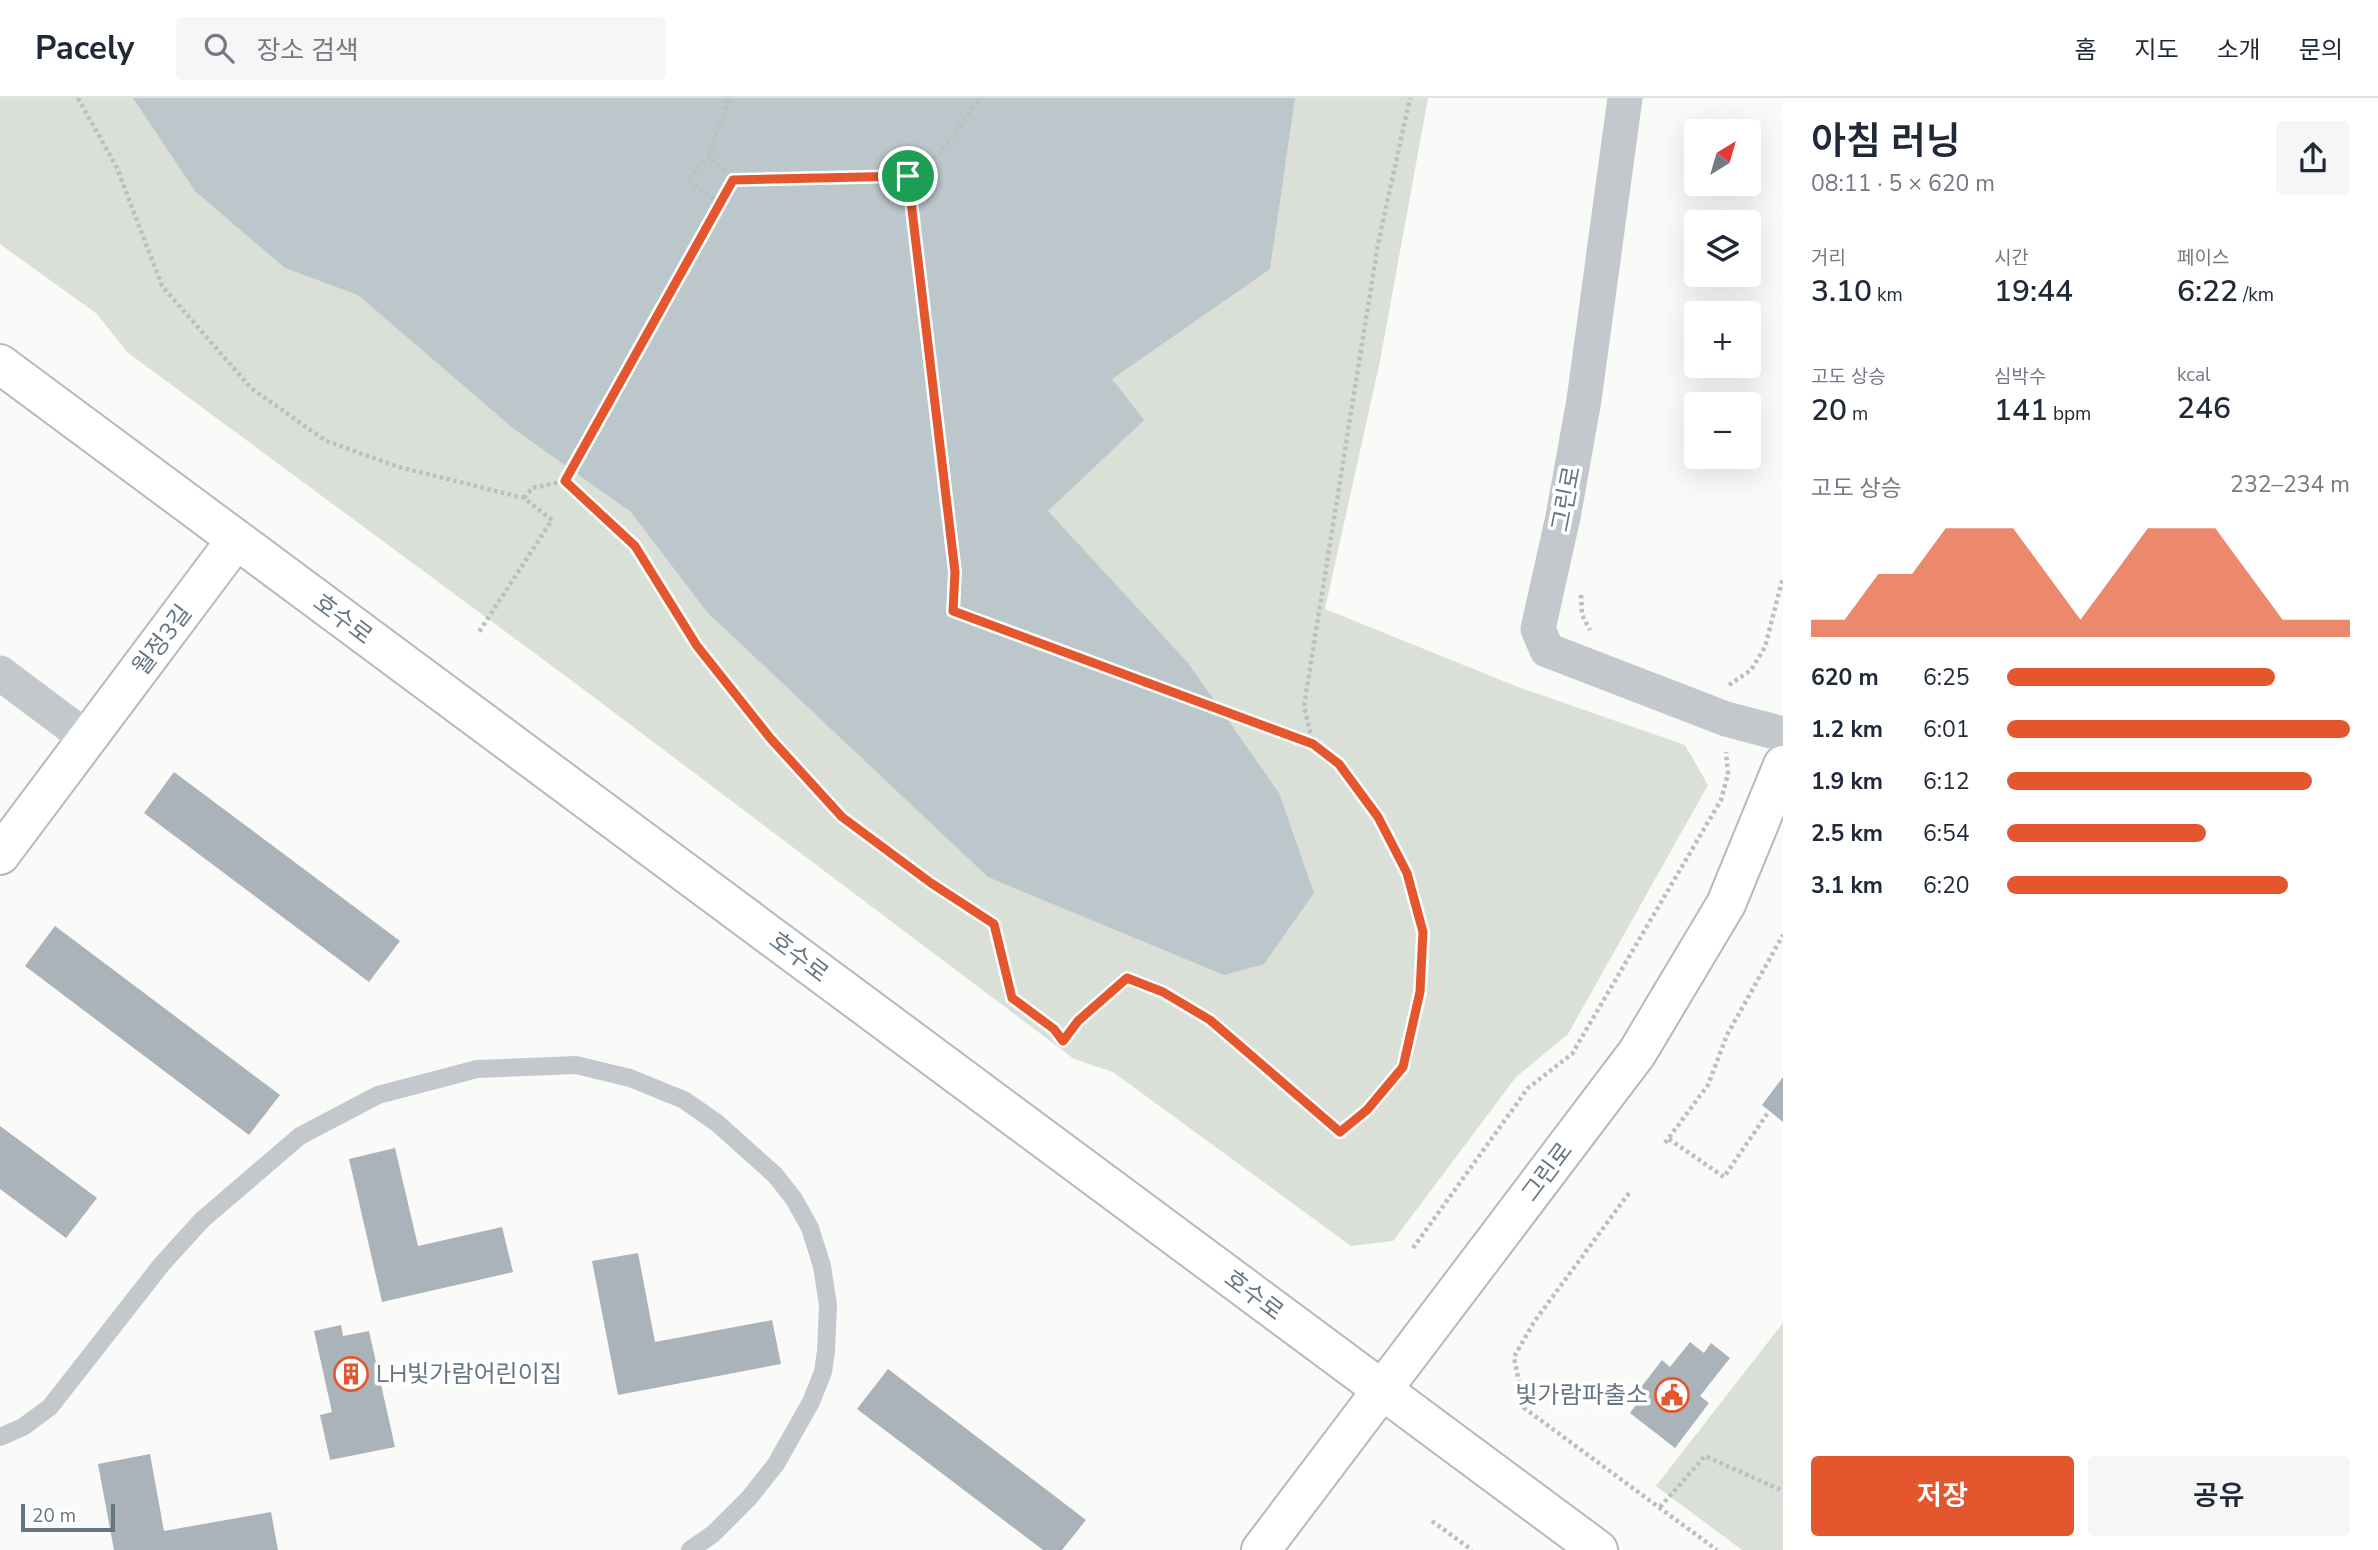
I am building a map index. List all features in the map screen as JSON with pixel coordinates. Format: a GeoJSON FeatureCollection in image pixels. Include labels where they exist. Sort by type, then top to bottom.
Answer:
{"type":"FeatureCollection","features":[{"type":"Feature","properties":{"kind":"street","name":"그린로"},"geometry":{"type":"LineString","coordinates":[[1625,98],[1584,400],[1563,517],[1538,629],[1548,650],[1726,719],[1783,734]]}},
{"type":"Feature","properties":{"kind":"street","name":"호수로"},"geometry":{"type":"LineString","coordinates":[[0,363],[1598,1550]]}},
{"type":"Feature","properties":{"kind":"street","name":"월정3길"},"geometry":{"type":"LineString","coordinates":[[0,855],[236,540]]}},
{"type":"Feature","properties":{"kind":"street"},"geometry":{"type":"LineString","coordinates":[[0,673],[88,739]]}},
{"type":"Feature","properties":{"kind":"street","name":"그린로"},"geometry":{"type":"LineString","coordinates":[[1261,1550],[1637,1053],[1727,904],[1783,765]]}},
{"type":"Feature","properties":{"kind":"lane"},"geometry":{"type":"LineString","coordinates":[[0,1437],[23,1427],[50,1407],[162,1264],[202,1220],[300,1136],[378,1095],[477,1069],[576,1065],[630,1078],[684,1100],[717,1123],[775,1175],[794,1199],[810,1228],[822,1266],[828,1305],[826,1351],[823,1372],[811,1402],[776,1464],[749,1498],[713,1534],[690,1550]]}},
{"type":"Feature","properties":{"kind":"path"},"geometry":{"type":"LineString","coordinates":[[78,98],[117,167],[162,286],[251,388],[326,441],[400,467],[524,498],[552,520],[479,632]]}},
{"type":"Feature","properties":{"kind":"path"},"geometry":{"type":"LineString","coordinates":[[719,203],[687,180],[709,156],[729,98]]}},
{"type":"Feature","properties":{"kind":"path"},"geometry":{"type":"LineString","coordinates":[[709,156],[733,180],[908,176],[920,178],[981,98]]}},
{"type":"Feature","properties":{"kind":"path"},"geometry":{"type":"LineString","coordinates":[[1313,744],[1304,706],[1377,244],[1410,98]]}},
{"type":"Feature","properties":{"kind":"path"},"geometry":{"type":"LineString","coordinates":[[565,481],[635,546],[697,646],[771,739],[842,817],[931,883],[994,924],[1012,998],[1054,1029],[1063,1041],[1078,1021],[1127,978],[1152,987],[1210,1020],[1340,1132],[1367,1110],[1403,1067],[1420,992],[1423,932],[1407,873],[1378,817],[1339,764],[1313,744],[953,611],[955,572],[908,176]]}},
{"type":"Feature","properties":{"kind":"path"},"geometry":{"type":"LineString","coordinates":[[524,498],[532,488],[565,481],[733,180]]}},
{"type":"Feature","properties":{"kind":"path"},"geometry":{"type":"LineString","coordinates":[[1728,686],[1751,670],[1765,647],[1783,577]]}},
{"type":"Feature","properties":{"kind":"path"},"geometry":{"type":"LineString","coordinates":[[1581,594],[1582,615],[1595,638]]}},
{"type":"Feature","properties":{"kind":"path"},"geometry":{"type":"LineString","coordinates":[[1769,1111],[1724,1177],[1667,1141],[1708,1085],[1727,1035],[1783,936]]}},
{"type":"Feature","properties":{"kind":"path"},"geometry":{"type":"LineString","coordinates":[[1629,1193],[1534,1322],[1514,1357],[1524,1408],[1717,1550]]}},
{"type":"Feature","properties":{"kind":"path"},"geometry":{"type":"LineString","coordinates":[[1660,1507],[1705,1456],[1783,1490]]}},
{"type":"Feature","properties":{"kind":"path"},"geometry":{"type":"LineString","coordinates":[[1432,1521],[1472,1550]]}},
{"type":"Feature","properties":{"kind":"shaded area"},"geometry":{"type":"Polygon","coordinates":[[[0,98],[1428,98],[1380,361],[1325,609],[1518,687],[1685,745],[1708,785],[1568,1034],[1516,1077],[1393,1241],[1351,1246],[1113,1072],[1074,1059],[575,683],[127,352],[97,314],[0,244],[0,98]]]}},
{"type":"Feature","properties":{"kind":"shaded area"},"geometry":{"type":"Polygon","coordinates":[[[133,98],[1295,98],[1270,269],[1112,379],[1144,420],[1048,511],[1188,663],[1279,793],[1314,893],[1264,964],[1224,975],[988,877],[707,612],[631,512],[514,429],[358,295],[285,268],[195,191],[133,98]]]}},
{"type":"Feature","properties":{"kind":"shaded area"},"geometry":{"type":"Polygon","coordinates":[[[1783,1323],[1783,1550],[1742,1550],[1656,1486],[1783,1323]]]}},
{"type":"Feature","properties":{"kind":"building"},"geometry":{"type":"Polygon","coordinates":[[[174,772],[400,941],[369,982],[144,813],[174,772]]]}},
{"type":"Feature","properties":{"kind":"building"},"geometry":{"type":"Polygon","coordinates":[[[55,926],[280,1095],[249,1135],[25,966],[55,926]]]}},
{"type":"Feature","properties":{"kind":"building"},"geometry":{"type":"Polygon","coordinates":[[[1783,1077],[1783,1122],[1762,1105],[1783,1077]]]}},
{"type":"Feature","properties":{"kind":"building"},"geometry":{"type":"Polygon","coordinates":[[[0,1126],[97,1198],[66,1238],[0,1189],[0,1126]]]}},
{"type":"Feature","properties":{"kind":"building"},"geometry":{"type":"Polygon","coordinates":[[[395,1148],[418,1246],[502,1227],[513,1272],[382,1302],[349,1159],[395,1148]]]}},
{"type":"Feature","properties":{"kind":"building"},"geometry":{"type":"Polygon","coordinates":[[[638,1253],[655,1342],[772,1320],[781,1364],[618,1395],[592,1261],[638,1253]]]}},
{"type":"Feature","properties":{"kind":"building","name":"LH빛가람어린이집"},"geometry":{"type":"Polygon","coordinates":[[[341,1325],[343,1336],[369,1331],[395,1447],[330,1460],[320,1415],[332,1412],[314,1331],[341,1325]]]}},
{"type":"Feature","properties":{"kind":"building","name":"빛가람파출소"},"geometry":{"type":"Polygon","coordinates":[[[1690,1342],[1704,1353],[1711,1343],[1730,1358],[1700,1396],[1709,1403],[1675,1448],[1630,1413],[1644,1394],[1639,1390],[1662,1360],[1670,1367],[1690,1342]]]}},
{"type":"Feature","properties":{"kind":"building"},"geometry":{"type":"Polygon","coordinates":[[[888,1369],[1086,1520],[1062,1550],[1043,1550],[857,1409],[888,1369]]]}},
{"type":"Feature","properties":{"kind":"building"},"geometry":{"type":"Polygon","coordinates":[[[150,1454],[164,1531],[271,1512],[278,1550],[114,1550],[98,1464],[150,1454]]]}},
{"type":"Feature","properties":{"kind":"place","name":"LH빛가람어린이집"},"geometry":{"type":"Point","coordinates":[351,1374]}},
{"type":"Feature","properties":{"kind":"place","name":"빛가람파출소"},"geometry":{"type":"Point","coordinates":[1672,1395]}},
{"type":"Feature","properties":{"kind":"route"},"geometry":{"type":"LineString","coordinates":[[908,176],[955,572],[953,611],[1313,744],[1339,764],[1378,817],[1407,873],[1423,932],[1420,992],[1403,1067],[1367,1110],[1340,1132],[1210,1020],[1163,992],[1127,978],[1078,1021],[1063,1041],[1054,1029],[1012,998],[994,924],[931,883],[842,817],[771,739],[697,646],[635,546],[565,481],[733,180],[908,176]]}}]}
